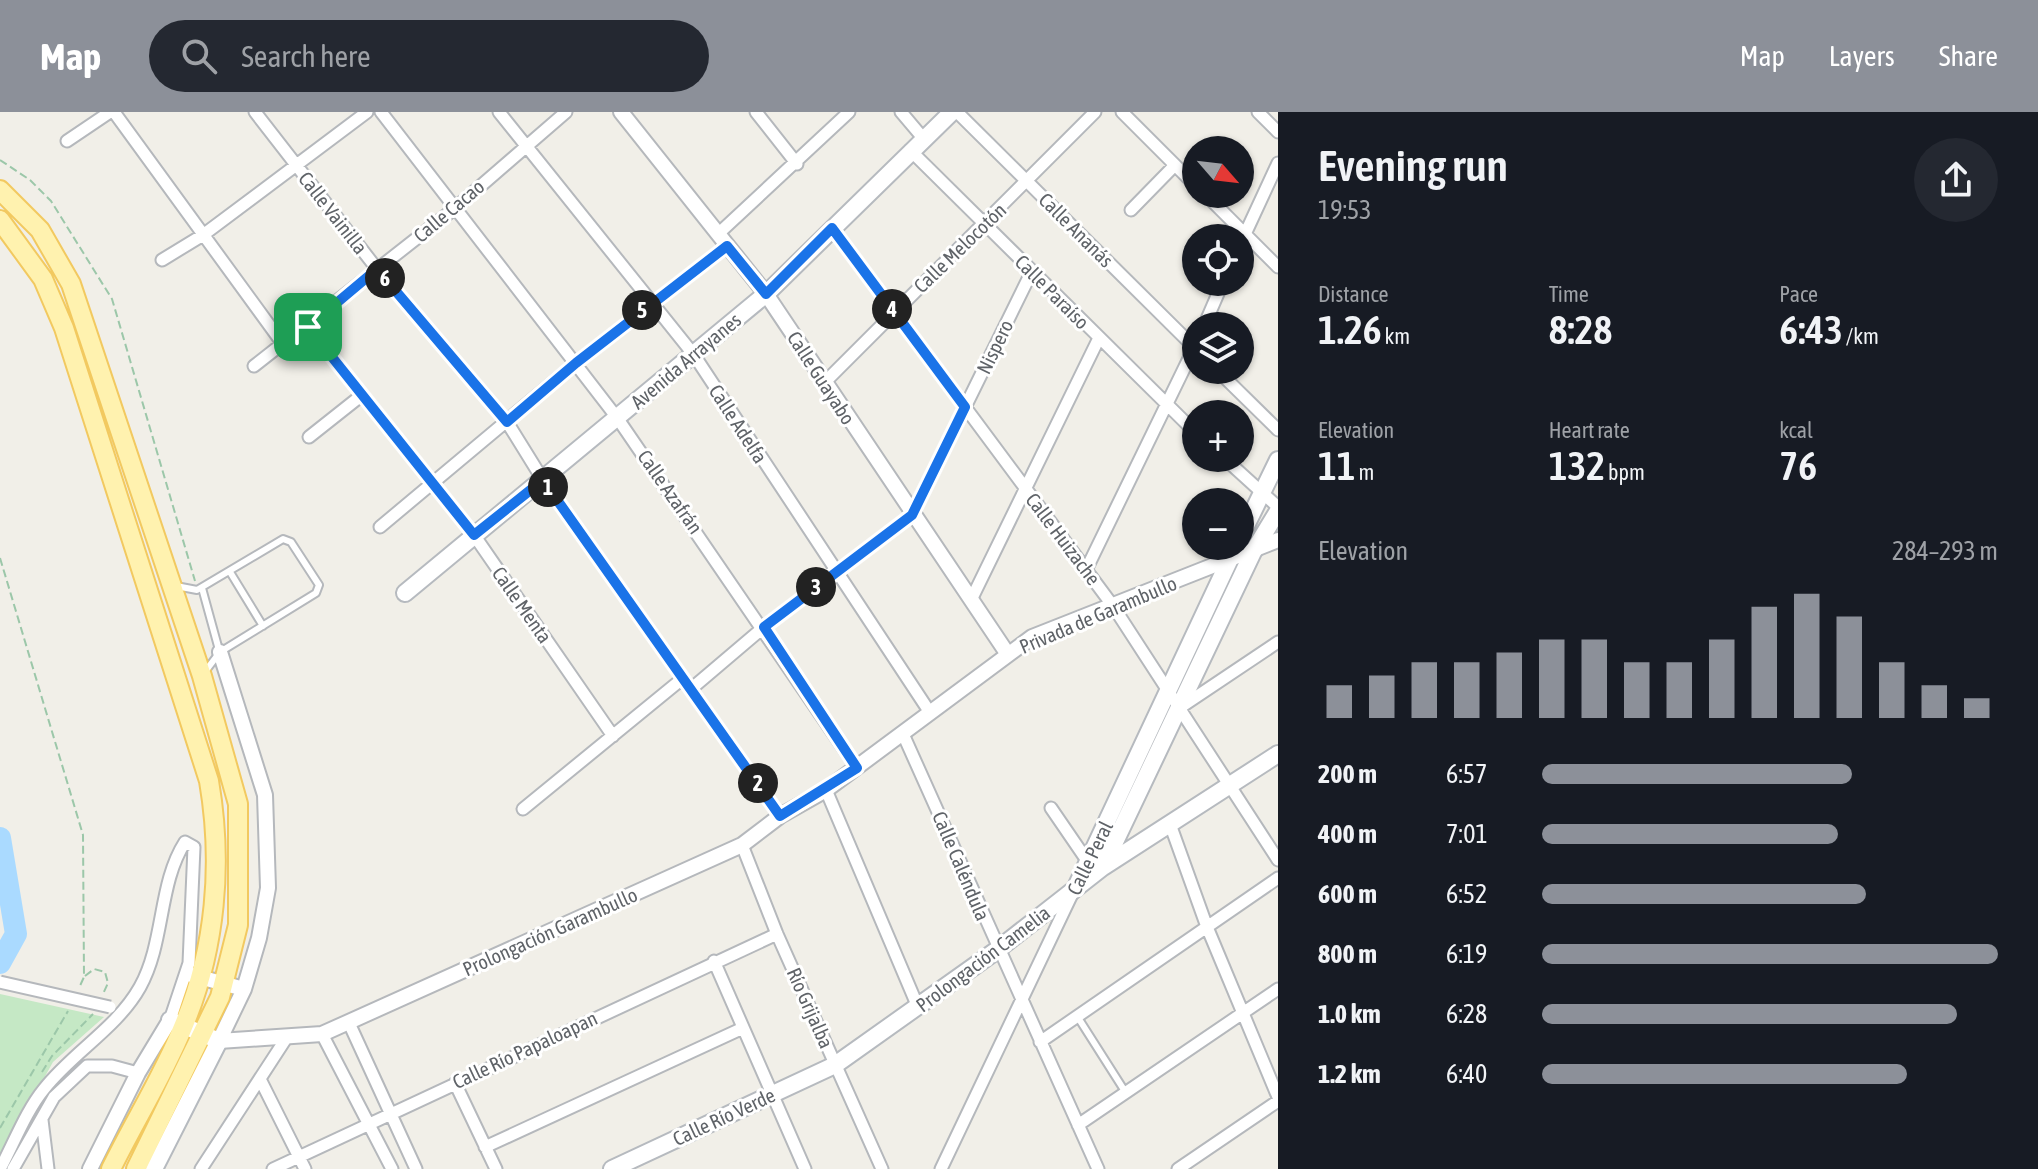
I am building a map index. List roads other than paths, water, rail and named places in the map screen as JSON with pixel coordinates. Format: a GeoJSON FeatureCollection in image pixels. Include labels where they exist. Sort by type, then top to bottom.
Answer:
{"type":"FeatureCollection","features":[{"type":"Feature","properties":{"kind":"main road","name":"Avenida Arrayanes"},"geometry":{"type":"LineString","coordinates":[[405,593],[766,294],[910,150],[954,112]]}},
{"type":"Feature","properties":{"kind":"main road"},"geometry":{"type":"LineString","coordinates":[[0,190],[40,230],[71,284],[202,676],[238,804],[238,925],[212,1037],[154,1169]]}},
{"type":"Feature","properties":{"kind":"main road"},"geometry":{"type":"LineString","coordinates":[[0,220],[26,252],[55,303],[209,781],[216,822],[217,871],[211,929],[177,1022],[111,1169]]}},
{"type":"Feature","properties":{"kind":"main road"},"geometry":{"type":"LineString","coordinates":[[1254,509],[1278,460]]}},
{"type":"Feature","properties":{"kind":"main road","name":"Calle Peral"},"geometry":{"type":"LineString","coordinates":[[1254,550],[1278,509]]}},
{"type":"Feature","properties":{"kind":"main road","name":"Calle Peral"},"geometry":{"type":"LineString","coordinates":[[1096,864],[1167,693],[1229,560]]}},
{"type":"Feature","properties":{"kind":"main road","name":"Calle Peral"},"geometry":{"type":"LineString","coordinates":[[1074,891],[1096,864],[1181,708],[1249,560]]}},
{"type":"Feature","properties":{"kind":"main road"},"geometry":{"type":"LineString","coordinates":[[1096,864],[1170,824],[1278,754]]}},
{"type":"Feature","properties":{"kind":"main road","name":"Prolongación Camelia"},"geometry":{"type":"LineString","coordinates":[[835,1065],[1074,891]]}},
{"type":"Feature","properties":{"kind":"main road"},"geometry":{"type":"LineString","coordinates":[[177,1022],[212,1037]]}},
{"type":"Feature","properties":{"kind":"main road"},"geometry":{"type":"LineString","coordinates":[[136,1169],[212,1037]]}},
{"type":"Feature","properties":{"kind":"main road","name":"Calle Río Verde"},"geometry":{"type":"LineString","coordinates":[[612,1169],[835,1065]]}},
{"type":"Feature","properties":{"kind":"street"},"geometry":{"type":"LineString","coordinates":[[67,141],[112,112],[283,344]]}},
{"type":"Feature","properties":{"kind":"street","name":"Calle Vainilla"},"geometry":{"type":"LineString","coordinates":[[255,112],[377,269],[507,422],[543,480],[780,816]]}},
{"type":"Feature","properties":{"kind":"street"},"geometry":{"type":"LineString","coordinates":[[162,260],[203,235],[367,112]]}},
{"type":"Feature","properties":{"kind":"street","name":"Calle Azafrán"},"geometry":{"type":"LineString","coordinates":[[381,112],[618,419],[764,627],[857,768]]}},
{"type":"Feature","properties":{"kind":"street","name":"Calle Adelfa"},"geometry":{"type":"LineString","coordinates":[[499,112],[694,355],[835,573],[929,711]]}},
{"type":"Feature","properties":{"kind":"street","name":"Calle Cacao"},"geometry":{"type":"LineString","coordinates":[[254,366],[308,327],[454,209],[566,112]]}},
{"type":"Feature","properties":{"kind":"street","name":"Calle Guayabo"},"geometry":{"type":"LineString","coordinates":[[621,112],[766,294],[1007,653]]}},
{"type":"Feature","properties":{"kind":"street"},"geometry":{"type":"LineString","coordinates":[[756,112],[797,164]]}},
{"type":"Feature","properties":{"kind":"street"},"geometry":{"type":"LineString","coordinates":[[380,527],[653,302],[723,240],[849,112]]}},
{"type":"Feature","properties":{"kind":"street"},"geometry":{"type":"LineString","coordinates":[[901,112],[923,138]]}},
{"type":"Feature","properties":{"kind":"street","name":"Calle Ananás"},"geometry":{"type":"LineString","coordinates":[[954,112],[1182,333]]}},
{"type":"Feature","properties":{"kind":"street","name":"Calle Melocotón"},"geometry":{"type":"LineString","coordinates":[[824,383],[1028,183],[1095,112]]}},
{"type":"Feature","properties":{"kind":"street"},"geometry":{"type":"LineString","coordinates":[[1122,112],[1182,172]]}},
{"type":"Feature","properties":{"kind":"street"},"geometry":{"type":"LineString","coordinates":[[1258,112],[1278,132]]}},
{"type":"Feature","properties":{"kind":"street","name":"Calle Paraíso"},"geometry":{"type":"LineString","coordinates":[[910,150],[1182,420]]}},
{"type":"Feature","properties":{"kind":"street"},"geometry":{"type":"LineString","coordinates":[[1249,224],[1278,163]]}},
{"type":"Feature","properties":{"kind":"street"},"geometry":{"type":"LineString","coordinates":[[1131,210],[1175,165]]}},
{"type":"Feature","properties":{"kind":"street"},"geometry":{"type":"LineString","coordinates":[[1217,208],[1230,224]]}},
{"type":"Feature","properties":{"kind":"street","name":"Calle Huizache"},"geometry":{"type":"LineString","coordinates":[[832,228],[1113,606],[1278,860]]}},
{"type":"Feature","properties":{"kind":"street"},"geometry":{"type":"LineString","coordinates":[[1254,248],[1278,267]]}},
{"type":"Feature","properties":{"kind":"street","name":"Nispero"},"geometry":{"type":"LineString","coordinates":[[691,689],[764,627],[912,515],[1032,271]]}},
{"type":"Feature","properties":{"kind":"street","name":"Calle Menta"},"geometry":{"type":"LineString","coordinates":[[308,327],[474,535],[613,736]]}},
{"type":"Feature","properties":{"kind":"street"},"geometry":{"type":"LineString","coordinates":[[971,600],[1099,338]]}},
{"type":"Feature","properties":{"kind":"street"},"geometry":{"type":"LineString","coordinates":[[1086,570],[1182,374]]}},
{"type":"Feature","properties":{"kind":"street"},"geometry":{"type":"LineString","coordinates":[[1231,384],[1278,430]]}},
{"type":"Feature","properties":{"kind":"street"},"geometry":{"type":"LineString","coordinates":[[309,437],[362,395]]}},
{"type":"Feature","properties":{"kind":"street"},"geometry":{"type":"LineString","coordinates":[[1239,472],[1278,509]]}},
{"type":"Feature","properties":{"kind":"street","name":"Privada de Garambullo"},"geometry":{"type":"LineString","coordinates":[[1254,552],[1278,540]]}},
{"type":"Feature","properties":{"kind":"street","name":"Privada de Garambullo"},"geometry":{"type":"LineString","coordinates":[[929,711],[1032,637],[1113,606],[1216,560]]}},
{"type":"Feature","properties":{"kind":"street"},"geometry":{"type":"LineString","coordinates":[[1181,708],[1278,642]]}},
{"type":"Feature","properties":{"kind":"street"},"geometry":{"type":"LineString","coordinates":[[212,1037],[244,989],[259,938],[268,888],[265,795],[220,652]]}},
{"type":"Feature","properties":{"kind":"street"},"geometry":{"type":"LineString","coordinates":[[523,809],[682,679]]}},
{"type":"Feature","properties":{"kind":"street","name":"Prolongación Garambullo"},"geometry":{"type":"LineString","coordinates":[[212,1037],[322,1034],[742,845],[780,816],[857,768],[929,711]]}},
{"type":"Feature","properties":{"kind":"street","name":"Calle Caléndula"},"geometry":{"type":"LineString","coordinates":[[903,734],[997,950],[1023,998],[1098,1169]]}},
{"type":"Feature","properties":{"kind":"street"},"geometry":{"type":"LineString","coordinates":[[826,790],[918,1007]]}},
{"type":"Feature","properties":{"kind":"street"},"geometry":{"type":"LineString","coordinates":[[1051,808],[1096,864]]}},
{"type":"Feature","properties":{"kind":"street"},"geometry":{"type":"LineString","coordinates":[[1170,824],[1207,927],[1278,1099],[1178,1169]]}},
{"type":"Feature","properties":{"kind":"street"},"geometry":{"type":"LineString","coordinates":[[0,1169],[44,1089],[126,1009],[141,985],[158,945],[175,857],[185,842],[194,847],[194,975],[244,989]]}},
{"type":"Feature","properties":{"kind":"street","name":"Río Grijalba"},"geometry":{"type":"LineString","coordinates":[[742,845],[777,934],[882,1169]]}},
{"type":"Feature","properties":{"kind":"street"},"geometry":{"type":"LineString","coordinates":[[1040,1042],[1278,878]]}},
{"type":"Feature","properties":{"kind":"street","name":"Calle Peral"},"geometry":{"type":"LineString","coordinates":[[941,1169],[1074,891]]}},
{"type":"Feature","properties":{"kind":"street","name":"Calle Río Papaloapan"},"geometry":{"type":"LineString","coordinates":[[273,1169],[777,934]]}},
{"type":"Feature","properties":{"kind":"street"},"geometry":{"type":"LineString","coordinates":[[714,961],[805,1169]]}},
{"type":"Feature","properties":{"kind":"street"},"geometry":{"type":"LineString","coordinates":[[0,982],[126,1009]]}},
{"type":"Feature","properties":{"kind":"street"},"geometry":{"type":"LineString","coordinates":[[1078,1125],[1278,989]]}},
{"type":"Feature","properties":{"kind":"street"},"geometry":{"type":"LineString","coordinates":[[90,1169],[138,1073],[177,1022]]}},
{"type":"Feature","properties":{"kind":"street"},"geometry":{"type":"LineString","coordinates":[[349,1023],[416,1169]]}},
{"type":"Feature","properties":{"kind":"street"},"geometry":{"type":"LineString","coordinates":[[485,1147],[743,1028]]}},
{"type":"Feature","properties":{"kind":"street"},"geometry":{"type":"LineString","coordinates":[[322,1034],[392,1169]]}},
{"type":"Feature","properties":{"kind":"street"},"geometry":{"type":"LineString","coordinates":[[201,1169],[287,1037]]}},
{"type":"Feature","properties":{"kind":"street"},"geometry":{"type":"LineString","coordinates":[[13,1169],[54,1097],[87,1066],[112,1066],[138,1073]]}},
{"type":"Feature","properties":{"kind":"street"},"geometry":{"type":"LineString","coordinates":[[260,1079],[305,1169]]}},
{"type":"Feature","properties":{"kind":"street"},"geometry":{"type":"LineString","coordinates":[[455,1083],[496,1169]]}},
{"type":"Feature","properties":{"kind":"street"},"geometry":{"type":"LineString","coordinates":[[42,1119],[48,1169]]}},
{"type":"Feature","properties":{"kind":"lane"},"geometry":{"type":"LineString","coordinates":[[171,585],[197,590],[202,588],[283,539],[291,542],[319,585],[316,593],[220,652],[202,676]]}},
{"type":"Feature","properties":{"kind":"lane"},"geometry":{"type":"LineString","coordinates":[[230,572],[263,626]]}},
{"type":"Feature","properties":{"kind":"lane"},"geometry":{"type":"LineString","coordinates":[[202,588],[220,652]]}},
{"type":"Feature","properties":{"kind":"lane"},"geometry":{"type":"LineString","coordinates":[[1077,1016],[1126,1093]]}},
{"type":"Feature","properties":{"kind":"waterway"},"geometry":{"type":"LineString","coordinates":[[0,838],[16,934],[0,963]]}}]}
